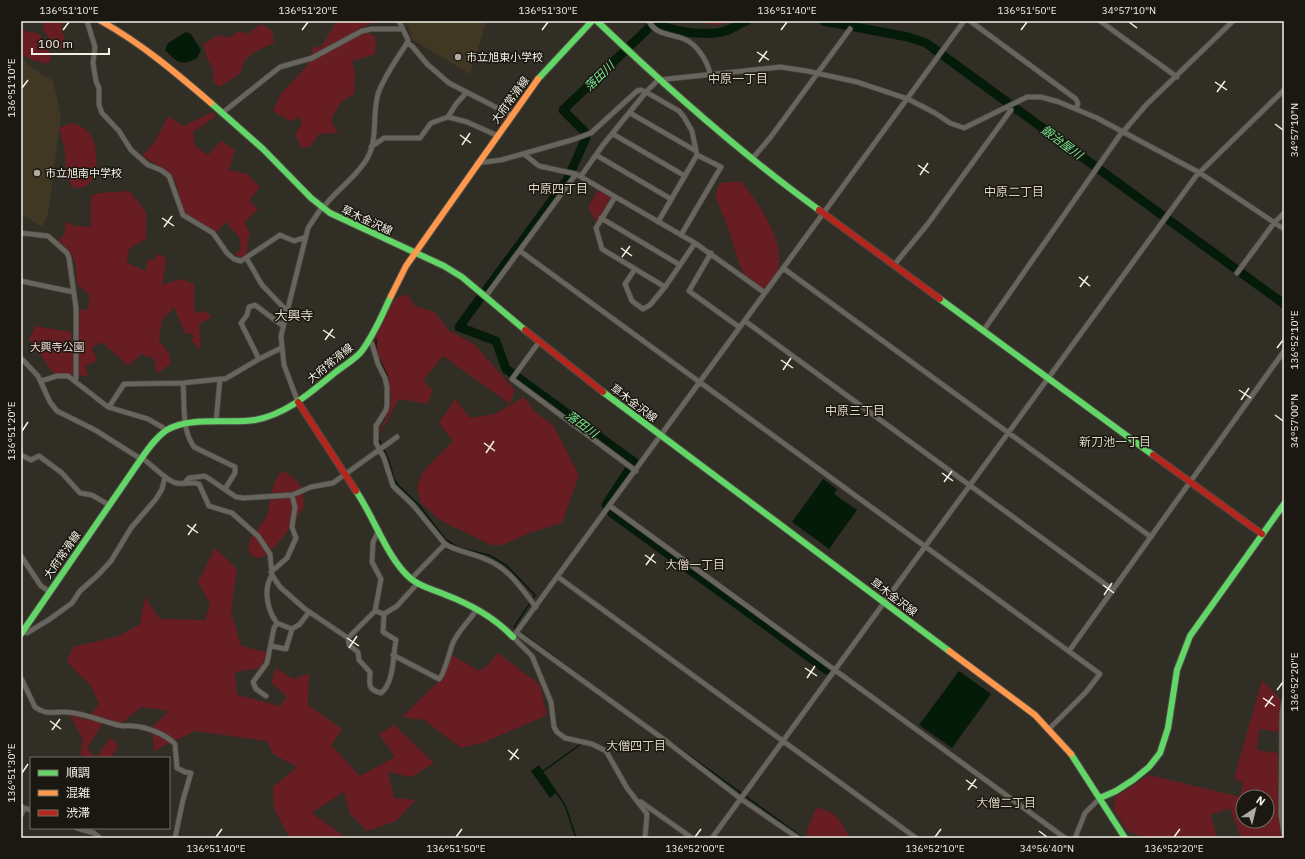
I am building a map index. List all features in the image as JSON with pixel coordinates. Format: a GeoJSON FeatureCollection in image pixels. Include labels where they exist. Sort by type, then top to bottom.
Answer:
{"type":"FeatureCollection","features":[{"type":"Feature","properties":{"kind":"main road","name":"草木金沢線"},"geometry":{"type":"LineString","coordinates":[[100,21],[116,28],[148,50],[222,113],[322,207],[356,226],[453,272],[486,296],[539,342],[662,436],[1023,706],[1049,729],[1073,756],[1125,838]]}},
{"type":"Feature","properties":{"kind":"main road","name":"大府常滑線"},"geometry":{"type":"LineString","coordinates":[[22,633],[152,444],[167,430],[184,424],[254,420],[281,412],[298,402],[360,353],[415,253],[477,163],[543,72],[592,21]]}},
{"type":"Feature","properties":{"kind":"main road"},"geometry":{"type":"LineString","coordinates":[[597,21],[658,80],[752,159],[983,331],[1262,534]]}},
{"type":"Feature","properties":{"kind":"main road"},"geometry":{"type":"LineString","coordinates":[[298,402],[344,474],[366,505],[400,566],[411,579],[418,584],[477,609],[493,618],[515,635]]}},
{"type":"Feature","properties":{"kind":"main road"},"geometry":{"type":"LineString","coordinates":[[1100,798],[1111,795],[1140,774],[1150,766],[1160,752],[1166,730],[1179,662],[1185,646],[1194,629],[1284,504]]}},
{"type":"Feature","properties":{"kind":"street"},"geometry":{"type":"LineString","coordinates":[[87,21],[94,41],[95,51],[93,63],[96,81],[99,88],[99,105],[102,113],[116,127],[131,150],[148,165],[161,170],[169,176],[183,215],[213,233],[234,259],[241,261],[247,259],[280,235],[294,241],[306,237]]}},
{"type":"Feature","properties":{"kind":"street"},"geometry":{"type":"LineString","coordinates":[[298,402],[284,365],[281,348],[283,326],[306,237],[311,220],[362,166],[368,156],[371,147],[378,94],[383,82],[408,40],[399,21]]}},
{"type":"Feature","properties":{"kind":"street"},"geometry":{"type":"LineString","coordinates":[[649,21],[659,32],[685,39],[696,47],[704,59],[710,74]]}},
{"type":"Feature","properties":{"kind":"street"},"geometry":{"type":"LineString","coordinates":[[515,635],[964,21]]}},
{"type":"Feature","properties":{"kind":"street"},"geometry":{"type":"LineString","coordinates":[[970,21],[1076,99],[1078,104],[1076,108]]}},
{"type":"Feature","properties":{"kind":"street"},"geometry":{"type":"LineString","coordinates":[[1100,21],[1177,77]]}},
{"type":"Feature","properties":{"kind":"street"},"geometry":{"type":"LineString","coordinates":[[983,331],[1123,132],[1146,105],[1177,77],[1233,21]]}},
{"type":"Feature","properties":{"kind":"street"},"geometry":{"type":"LineString","coordinates":[[222,113],[280,67],[312,58],[362,31],[372,29],[403,29]]}},
{"type":"Feature","properties":{"kind":"street"},"geometry":{"type":"LineString","coordinates":[[752,159],[770,138],[850,29]]}},
{"type":"Feature","properties":{"kind":"street"},"geometry":{"type":"LineString","coordinates":[[407,43],[412,46],[427,64],[466,93],[511,115]]}},
{"type":"Feature","properties":{"kind":"street"},"geometry":{"type":"LineString","coordinates":[[581,176],[646,92],[658,80],[780,67],[818,73],[857,82],[908,99],[935,113],[950,123],[964,128],[1027,97],[1035,96],[1076,108],[1200,173],[1284,229]]}},
{"type":"Feature","properties":{"kind":"street"},"geometry":{"type":"LineString","coordinates":[[477,163],[492,162],[524,154],[591,133],[637,91],[641,90],[679,111],[692,131],[696,153],[685,176],[658,222]]}},
{"type":"Feature","properties":{"kind":"street"},"geometry":{"type":"LineString","coordinates":[[712,838],[1196,176],[1284,90]]}},
{"type":"Feature","properties":{"kind":"street"},"geometry":{"type":"LineString","coordinates":[[448,117],[456,104],[466,93]]}},
{"type":"Feature","properties":{"kind":"street"},"geometry":{"type":"LineString","coordinates":[[894,265],[927,225],[1011,110],[1008,106]]}},
{"type":"Feature","properties":{"kind":"street"},"geometry":{"type":"LineString","coordinates":[[630,112],[721,167],[681,235]]}},
{"type":"Feature","properties":{"kind":"street"},"geometry":{"type":"LineString","coordinates":[[371,147],[384,138],[420,138],[431,123],[448,117],[467,122],[496,136]]}},
{"type":"Feature","properties":{"kind":"street"},"geometry":{"type":"LineString","coordinates":[[613,134],[685,176]]}},
{"type":"Feature","properties":{"kind":"street"},"geometry":{"type":"LineString","coordinates":[[524,154],[539,166],[581,176],[614,197],[711,253],[765,293]]}},
{"type":"Feature","properties":{"kind":"street"},"geometry":{"type":"LineString","coordinates":[[596,155],[671,199]]}},
{"type":"Feature","properties":{"kind":"street"},"geometry":{"type":"LineString","coordinates":[[486,296],[576,174]]}},
{"type":"Feature","properties":{"kind":"street"},"geometry":{"type":"LineString","coordinates":[[614,197],[596,228],[602,249],[665,286]]}},
{"type":"Feature","properties":{"kind":"street"},"geometry":{"type":"LineString","coordinates":[[1238,271],[1274,223],[1284,213]]}},
{"type":"Feature","properties":{"kind":"street"},"geometry":{"type":"LineString","coordinates":[[601,218],[680,265]]}},
{"type":"Feature","properties":{"kind":"street"},"geometry":{"type":"LineString","coordinates":[[21,233],[48,236],[67,253],[69,258],[76,314],[76,378],[74,380]]}},
{"type":"Feature","properties":{"kind":"street"},"geometry":{"type":"LineString","coordinates":[[635,269],[625,284],[632,301],[643,309],[650,305],[665,286],[695,243]]}},
{"type":"Feature","properties":{"kind":"street"},"geometry":{"type":"LineString","coordinates":[[520,251],[1100,674],[1086,692],[1049,729]]}},
{"type":"Feature","properties":{"kind":"street"},"geometry":{"type":"LineString","coordinates":[[711,253],[689,291],[739,327]]}},
{"type":"Feature","properties":{"kind":"street"},"geometry":{"type":"LineString","coordinates":[[247,259],[262,286],[287,311]]}},
{"type":"Feature","properties":{"kind":"street"},"geometry":{"type":"LineString","coordinates":[[784,268],[1151,537]]}},
{"type":"Feature","properties":{"kind":"street"},"geometry":{"type":"LineString","coordinates":[[21,281],[74,292]]}},
{"type":"Feature","properties":{"kind":"street"},"geometry":{"type":"LineString","coordinates":[[259,359],[241,323],[247,315],[249,307],[256,305],[283,326]]}},
{"type":"Feature","properties":{"kind":"street"},"geometry":{"type":"LineString","coordinates":[[745,321],[1113,590]]}},
{"type":"Feature","properties":{"kind":"street"},"geometry":{"type":"LineString","coordinates":[[368,340],[372,344],[387,387],[386,410],[376,426],[376,443],[380,449],[393,486],[413,505],[445,544],[454,549],[488,559],[501,567],[524,589],[536,607]]}},
{"type":"Feature","properties":{"kind":"street"},"geometry":{"type":"LineString","coordinates":[[539,342],[512,379],[636,470]]}},
{"type":"Feature","properties":{"kind":"street"},"geometry":{"type":"LineString","coordinates":[[109,407],[124,384],[183,383],[225,379],[281,348]]}},
{"type":"Feature","properties":{"kind":"street"},"geometry":{"type":"LineString","coordinates":[[1069,651],[1284,351]]}},
{"type":"Feature","properties":{"kind":"street"},"geometry":{"type":"LineString","coordinates":[[21,358],[41,382],[50,402],[57,412],[101,434],[142,458],[174,483],[198,484],[209,506],[232,513],[258,536],[270,554],[272,574],[280,587],[309,612],[348,638],[349,645],[358,652],[359,660],[370,672],[369,685],[376,692],[381,693],[389,682],[396,640],[383,632],[384,614]]}},
{"type":"Feature","properties":{"kind":"street"},"geometry":{"type":"LineString","coordinates":[[41,382],[57,376],[68,376],[109,407],[148,419],[167,430]]}},
{"type":"Feature","properties":{"kind":"street"},"geometry":{"type":"LineString","coordinates":[[216,421],[220,379]]}},
{"type":"Feature","properties":{"kind":"street"},"geometry":{"type":"LineString","coordinates":[[183,383],[184,424],[189,440],[194,447],[235,467],[235,473],[225,489]]}},
{"type":"Feature","properties":{"kind":"street"},"geometry":{"type":"LineString","coordinates":[[184,483],[189,478],[205,476],[236,497],[244,498],[292,495],[312,487],[333,483],[397,437]]}},
{"type":"Feature","properties":{"kind":"street"},"geometry":{"type":"LineString","coordinates":[[21,455],[31,460],[39,456],[62,473],[80,493],[92,495],[109,505]]}},
{"type":"Feature","properties":{"kind":"street"},"geometry":{"type":"LineString","coordinates":[[22,633],[27,633],[62,611],[72,603],[83,588],[98,575],[111,560],[131,528],[156,499],[162,489],[165,477]]}},
{"type":"Feature","properties":{"kind":"street"},"geometry":{"type":"LineString","coordinates":[[292,495],[295,507],[292,527],[296,538],[287,558],[272,574],[266,588],[271,613],[277,623],[292,629]]}},
{"type":"Feature","properties":{"kind":"street"},"geometry":{"type":"LineString","coordinates":[[610,506],[1065,838]]}},
{"type":"Feature","properties":{"kind":"street"},"geometry":{"type":"LineString","coordinates":[[348,638],[375,611],[381,579],[372,562],[373,542],[379,530]]}},
{"type":"Feature","properties":{"kind":"street"},"geometry":{"type":"LineString","coordinates":[[411,579],[445,544]]}},
{"type":"Feature","properties":{"kind":"street"},"geometry":{"type":"LineString","coordinates":[[21,556],[40,586],[50,592]]}},
{"type":"Feature","properties":{"kind":"street"},"geometry":{"type":"LineString","coordinates":[[558,577],[916,838]]}},
{"type":"Feature","properties":{"kind":"street"},"geometry":{"type":"LineString","coordinates":[[384,614],[397,606],[418,584]]}},
{"type":"Feature","properties":{"kind":"street"},"geometry":{"type":"LineString","coordinates":[[393,655],[439,679],[442,677],[445,665],[458,634],[477,609]]}},
{"type":"Feature","properties":{"kind":"street"},"geometry":{"type":"LineString","coordinates":[[375,611],[384,614]]}},
{"type":"Feature","properties":{"kind":"street"},"geometry":{"type":"LineString","coordinates":[[271,646],[286,649],[292,629],[300,624],[309,612]]}},
{"type":"Feature","properties":{"kind":"street"},"geometry":{"type":"LineString","coordinates":[[266,696],[256,689],[253,682],[266,666],[274,628],[277,623]]}},
{"type":"Feature","properties":{"kind":"street"},"geometry":{"type":"LineString","coordinates":[[515,635],[666,741],[741,799],[798,838]]}},
{"type":"Feature","properties":{"kind":"street"},"geometry":{"type":"LineString","coordinates":[[515,635],[532,656],[551,702],[554,727],[557,732],[565,738],[596,745],[606,751],[627,788],[647,814],[646,838]]}},
{"type":"Feature","properties":{"kind":"street"},"geometry":{"type":"LineString","coordinates":[[21,678],[35,707],[39,710],[52,714],[64,712],[75,714],[120,726],[146,728],[175,744],[177,768],[184,772],[191,773],[183,800],[175,838]]}},
{"type":"Feature","properties":{"kind":"street"},"geometry":{"type":"LineString","coordinates":[[1284,701],[1282,713],[1281,815],[1284,834]]}},
{"type":"Feature","properties":{"kind":"street"},"geometry":{"type":"LineString","coordinates":[[1075,838],[1085,813],[1100,798]]}},
{"type":"Feature","properties":{"kind":"street"},"geometry":{"type":"LineString","coordinates":[[637,800],[692,838]]}},
{"type":"Feature","properties":{"kind":"street"},"geometry":{"type":"LineString","coordinates":[[21,815],[22,807]]}},
{"type":"Feature","properties":{"kind":"street"},"geometry":{"type":"LineString","coordinates":[[80,829],[94,833],[100,838]]}},
{"type":"Feature","properties":{"kind":"shaded area","name":"市立旭東小学校"},"geometry":{"type":"Polygon","coordinates":[[[405,21],[488,21],[486,23],[470,74],[413,40],[405,21]]]}},
{"type":"Feature","properties":{"kind":"shaded area"},"geometry":{"type":"Polygon","coordinates":[[[186,32],[191,34],[201,50],[197,58],[183,63],[173,58],[165,50],[168,43],[186,32]]]}},
{"type":"Feature","properties":{"kind":"shaded area","name":"市立旭南中学校"},"geometry":{"type":"Polygon","coordinates":[[[21,55],[28,65],[53,81],[61,116],[48,214],[42,227],[21,214],[21,55]]]}},
{"type":"Feature","properties":{"kind":"shaded area"},"geometry":{"type":"Polygon","coordinates":[[[823,479],[837,489],[834,494],[857,510],[829,549],[792,522],[823,479]]]}},
{"type":"Feature","properties":{"kind":"shaded area"},"geometry":{"type":"Polygon","coordinates":[[[959,671],[991,694],[952,748],[919,725],[959,671]]]}},
{"type":"Feature","properties":{"kind":"shaded area"},"geometry":{"type":"Polygon","coordinates":[[[539,765],[557,792],[550,798],[531,771],[539,765]]]}},
{"type":"Feature","properties":{"kind":"green space"},"geometry":{"type":"Polygon","coordinates":[[[44,21],[62,21],[62,30],[67,47],[63,50],[55,45],[49,50],[51,60],[47,64],[29,59],[21,53],[21,30],[40,34],[45,43],[50,40],[43,30],[44,21]]]}},
{"type":"Feature","properties":{"kind":"green space"},"geometry":{"type":"Polygon","coordinates":[[[337,21],[375,21],[360,29],[376,37],[375,54],[352,61],[355,74],[354,94],[341,102],[331,120],[338,133],[319,134],[310,147],[302,148],[295,134],[302,124],[300,117],[290,121],[273,111],[280,95],[307,66],[314,46],[320,48],[337,21]]]}},
{"type":"Feature","properties":{"kind":"green space"},"geometry":{"type":"Polygon","coordinates":[[[702,21],[731,21],[716,25],[708,24],[702,21]]]}},
{"type":"Feature","properties":{"kind":"green space"},"geometry":{"type":"Polygon","coordinates":[[[261,24],[272,31],[274,43],[248,57],[241,73],[219,87],[213,82],[213,68],[207,59],[203,44],[220,35],[228,38],[239,31],[248,34],[261,24]]]}},
{"type":"Feature","properties":{"kind":"green space"},"geometry":{"type":"Polygon","coordinates":[[[213,112],[215,117],[193,132],[195,146],[208,155],[221,141],[235,150],[229,170],[247,174],[260,187],[249,201],[258,209],[244,223],[250,233],[246,256],[241,259],[235,254],[241,249],[239,237],[226,222],[216,232],[188,216],[182,208],[177,187],[172,177],[164,169],[142,155],[155,142],[168,116],[183,126],[213,112]]]}},
{"type":"Feature","properties":{"kind":"green space"},"geometry":{"type":"Polygon","coordinates":[[[71,123],[80,126],[87,131],[91,136],[96,150],[96,176],[85,187],[73,188],[66,175],[65,151],[59,128],[71,123]]]}},
{"type":"Feature","properties":{"kind":"green space"},"geometry":{"type":"Polygon","coordinates":[[[742,182],[760,207],[774,235],[779,255],[779,263],[771,288],[761,291],[753,285],[743,272],[737,258],[730,233],[715,195],[720,183],[742,182]]]}},
{"type":"Feature","properties":{"kind":"green space"},"geometry":{"type":"Polygon","coordinates":[[[598,190],[609,196],[610,199],[596,222],[588,207],[598,190]]]}},
{"type":"Feature","properties":{"kind":"green space","name":"大興寺公園"},"geometry":{"type":"Polygon","coordinates":[[[129,191],[146,212],[146,239],[129,249],[127,263],[146,271],[147,260],[154,260],[158,254],[164,256],[166,262],[162,285],[180,279],[194,284],[194,313],[204,311],[212,317],[199,324],[201,346],[199,349],[191,340],[194,337],[192,334],[185,333],[174,307],[162,320],[159,340],[170,355],[170,364],[157,374],[154,359],[141,354],[128,366],[102,342],[92,348],[97,361],[85,366],[88,376],[54,374],[29,339],[35,326],[71,332],[74,362],[77,362],[79,310],[88,309],[90,296],[77,284],[75,265],[72,255],[64,245],[58,241],[65,234],[65,222],[75,226],[91,227],[91,196],[99,193],[129,191]]]}},
{"type":"Feature","properties":{"kind":"green space"},"geometry":{"type":"Polygon","coordinates":[[[407,294],[415,306],[435,312],[448,330],[474,344],[515,390],[510,404],[443,356],[423,380],[432,390],[428,404],[399,399],[379,435],[390,407],[391,395],[388,379],[373,340],[394,299],[407,294]]]}},
{"type":"Feature","properties":{"kind":"green space"},"geometry":{"type":"Polygon","coordinates":[[[524,397],[535,412],[553,425],[579,475],[562,523],[532,532],[502,545],[491,545],[440,520],[421,503],[417,488],[422,473],[453,441],[439,423],[455,399],[470,418],[495,414],[524,397]]]}},
{"type":"Feature","properties":{"kind":"green space"},"geometry":{"type":"Polygon","coordinates":[[[284,471],[298,482],[303,494],[304,507],[285,535],[273,549],[262,557],[257,558],[249,553],[251,538],[266,517],[276,479],[279,474],[284,471]]]}},
{"type":"Feature","properties":{"kind":"green space"},"geometry":{"type":"Polygon","coordinates":[[[215,548],[237,569],[231,611],[241,646],[267,652],[261,668],[235,672],[237,695],[280,706],[287,697],[272,683],[275,668],[294,679],[309,673],[308,705],[342,729],[331,745],[360,776],[395,757],[379,734],[394,725],[434,763],[412,777],[388,772],[394,798],[416,800],[396,821],[367,831],[350,814],[344,792],[312,813],[347,838],[290,838],[274,809],[273,787],[297,767],[273,754],[267,741],[195,731],[154,751],[152,727],[169,711],[142,707],[119,725],[105,720],[87,748],[95,757],[84,757],[80,754],[83,740],[70,715],[86,720],[99,704],[91,686],[67,662],[73,647],[119,636],[140,624],[145,597],[160,619],[205,620],[210,604],[198,582],[215,548]]]}},
{"type":"Feature","properties":{"kind":"green space"},"geometry":{"type":"Polygon","coordinates":[[[498,653],[540,685],[547,715],[485,742],[461,748],[424,720],[402,717],[442,678],[452,655],[479,671],[488,665],[498,653]]]}},
{"type":"Feature","properties":{"kind":"green space"},"geometry":{"type":"Polygon","coordinates":[[[1262,680],[1280,699],[1279,732],[1259,729],[1257,750],[1278,753],[1279,815],[1282,838],[1241,838],[1238,829],[1275,829],[1275,789],[1242,789],[1243,783],[1234,778],[1262,680]]]}},
{"type":"Feature","properties":{"kind":"green space"},"geometry":{"type":"Polygon","coordinates":[[[111,737],[118,746],[112,757],[97,757],[111,737]]]}},
{"type":"Feature","properties":{"kind":"green space"},"geometry":{"type":"Polygon","coordinates":[[[1149,775],[1235,796],[1235,822],[1230,808],[1211,815],[1217,838],[1144,838],[1127,830],[1114,810],[1115,797],[1149,775]]]}},
{"type":"Feature","properties":{"kind":"green space"},"geometry":{"type":"Polygon","coordinates":[[[816,808],[823,809],[833,814],[841,822],[850,838],[807,838],[807,830],[816,808]]]}},
{"type":"Feature","properties":{"kind":"waterway","name":"鍛治屋川"},"geometry":{"type":"LineString","coordinates":[[656,21],[662,25],[679,31],[699,33],[728,30],[747,21]]}},
{"type":"Feature","properties":{"kind":"waterway","name":"落田川"},"geometry":{"type":"LineString","coordinates":[[584,131],[563,110],[656,21]]}},
{"type":"Feature","properties":{"kind":"waterway","name":"鍛治屋川"},"geometry":{"type":"LineString","coordinates":[[823,21],[908,37],[926,43],[1284,304]]}},
{"type":"Feature","properties":{"kind":"waterway","name":"落田川"},"geometry":{"type":"LineString","coordinates":[[586,138],[567,180],[459,327],[496,341],[506,369],[634,462],[606,505],[612,513],[827,670]]}},
{"type":"Feature","properties":{"kind":"waterway"},"geometry":{"type":"LineString","coordinates":[[376,339],[376,352]]}},
{"type":"Feature","properties":{"kind":"waterway"},"geometry":{"type":"LineString","coordinates":[[379,359],[387,375],[388,383]]}},
{"type":"Feature","properties":{"kind":"waterway"},"geometry":{"type":"LineString","coordinates":[[378,438],[388,458],[394,479],[398,485],[419,505],[445,539],[459,548],[489,555],[506,565],[535,595],[532,599]]}},
{"type":"Feature","properties":{"kind":"waterway"},"geometry":{"type":"LineString","coordinates":[[530,603],[514,627],[595,687]]}},
{"type":"Feature","properties":{"kind":"waterway"},"geometry":{"type":"LineString","coordinates":[[668,740],[803,838]]}},
{"type":"Feature","properties":{"kind":"waterway"},"geometry":{"type":"LineString","coordinates":[[542,772],[581,744]]}},
{"type":"Feature","properties":{"kind":"waterway"},"geometry":{"type":"LineString","coordinates":[[556,792],[565,805],[576,838]]}},
{"type":"Feature","properties":{"kind":"traffic: fast"},"geometry":{"type":"LineString","coordinates":[[538,79],[592,21]]}},
{"type":"Feature","properties":{"kind":"traffic: fast"},"geometry":{"type":"LineString","coordinates":[[597,21],[650,71],[732,143],[819,210]]}},
{"type":"Feature","properties":{"kind":"traffic: fast"},"geometry":{"type":"LineString","coordinates":[[211,103],[263,149],[311,198],[330,213],[444,266],[462,277],[525,330]]}},
{"type":"Feature","properties":{"kind":"traffic: fast"},"geometry":{"type":"LineString","coordinates":[[21,634],[152,443],[159,436],[167,430],[187,423],[255,420],[278,413],[299,401],[353,360],[361,352],[374,332],[391,296]]}},
{"type":"Feature","properties":{"kind":"traffic: fast"},"geometry":{"type":"LineString","coordinates":[[940,299],[1153,455]]}},
{"type":"Feature","properties":{"kind":"traffic: fast"},"geometry":{"type":"LineString","coordinates":[[603,392],[949,651]]}},
{"type":"Feature","properties":{"kind":"traffic: fast"},"geometry":{"type":"LineString","coordinates":[[356,491],[363,501],[394,560],[410,578],[423,586],[474,607],[498,623],[513,637]]}},
{"type":"Feature","properties":{"kind":"traffic: fast"},"geometry":{"type":"LineString","coordinates":[[1100,798],[1116,791],[1133,780],[1149,767],[1160,753],[1168,728],[1177,670],[1190,636],[1284,504]]}},
{"type":"Feature","properties":{"kind":"traffic: fast"},"geometry":{"type":"LineString","coordinates":[[1071,754],[1125,838]]}},
{"type":"Feature","properties":{"kind":"traffic: slow"},"geometry":{"type":"LineString","coordinates":[[101,21],[130,39],[171,69],[211,103]]}},
{"type":"Feature","properties":{"kind":"traffic: slow"},"geometry":{"type":"LineString","coordinates":[[391,296],[406,266],[538,79]]}},
{"type":"Feature","properties":{"kind":"traffic: slow"},"geometry":{"type":"LineString","coordinates":[[949,651],[1035,715],[1071,754]]}},
{"type":"Feature","properties":{"kind":"traffic: jam"},"geometry":{"type":"LineString","coordinates":[[819,210],[940,299]]}},
{"type":"Feature","properties":{"kind":"traffic: jam"},"geometry":{"type":"LineString","coordinates":[[525,330],[603,392]]}},
{"type":"Feature","properties":{"kind":"traffic: jam"},"geometry":{"type":"LineString","coordinates":[[298,402],[356,491]]}},
{"type":"Feature","properties":{"kind":"traffic: jam"},"geometry":{"type":"LineString","coordinates":[[1153,455],[1262,534]]}},
{"type":"Feature","properties":{"kind":"place","name":"市立旭東小学校"},"geometry":{"type":"Point","coordinates":[458,57]}},
{"type":"Feature","properties":{"kind":"place","name":"市立旭南中学校"},"geometry":{"type":"Point","coordinates":[37,173]}},
{"type":"Feature","properties":{"kind":"district","name":"中原一丁目"},"geometry":{"type":"Point","coordinates":[738,78]}},
{"type":"Feature","properties":{"kind":"district","name":"中原四丁目"},"geometry":{"type":"Point","coordinates":[558,188]}},
{"type":"Feature","properties":{"kind":"district","name":"中原二丁目"},"geometry":{"type":"Point","coordinates":[1014,191]}},
{"type":"Feature","properties":{"kind":"district","name":"大興寺"},"geometry":{"type":"Point","coordinates":[294,315]}},
{"type":"Feature","properties":{"kind":"district","name":"中原三丁目"},"geometry":{"type":"Point","coordinates":[855,410]}},
{"type":"Feature","properties":{"kind":"district","name":"新刀池一丁目"},"geometry":{"type":"Point","coordinates":[1115,441]}},
{"type":"Feature","properties":{"kind":"district","name":"大僧一丁目"},"geometry":{"type":"Point","coordinates":[695,564]}},
{"type":"Feature","properties":{"kind":"district","name":"大僧四丁目"},"geometry":{"type":"Point","coordinates":[636,745]}},
{"type":"Feature","properties":{"kind":"district","name":"大僧二丁目"},"geometry":{"type":"Point","coordinates":[1006,802]}}]}
